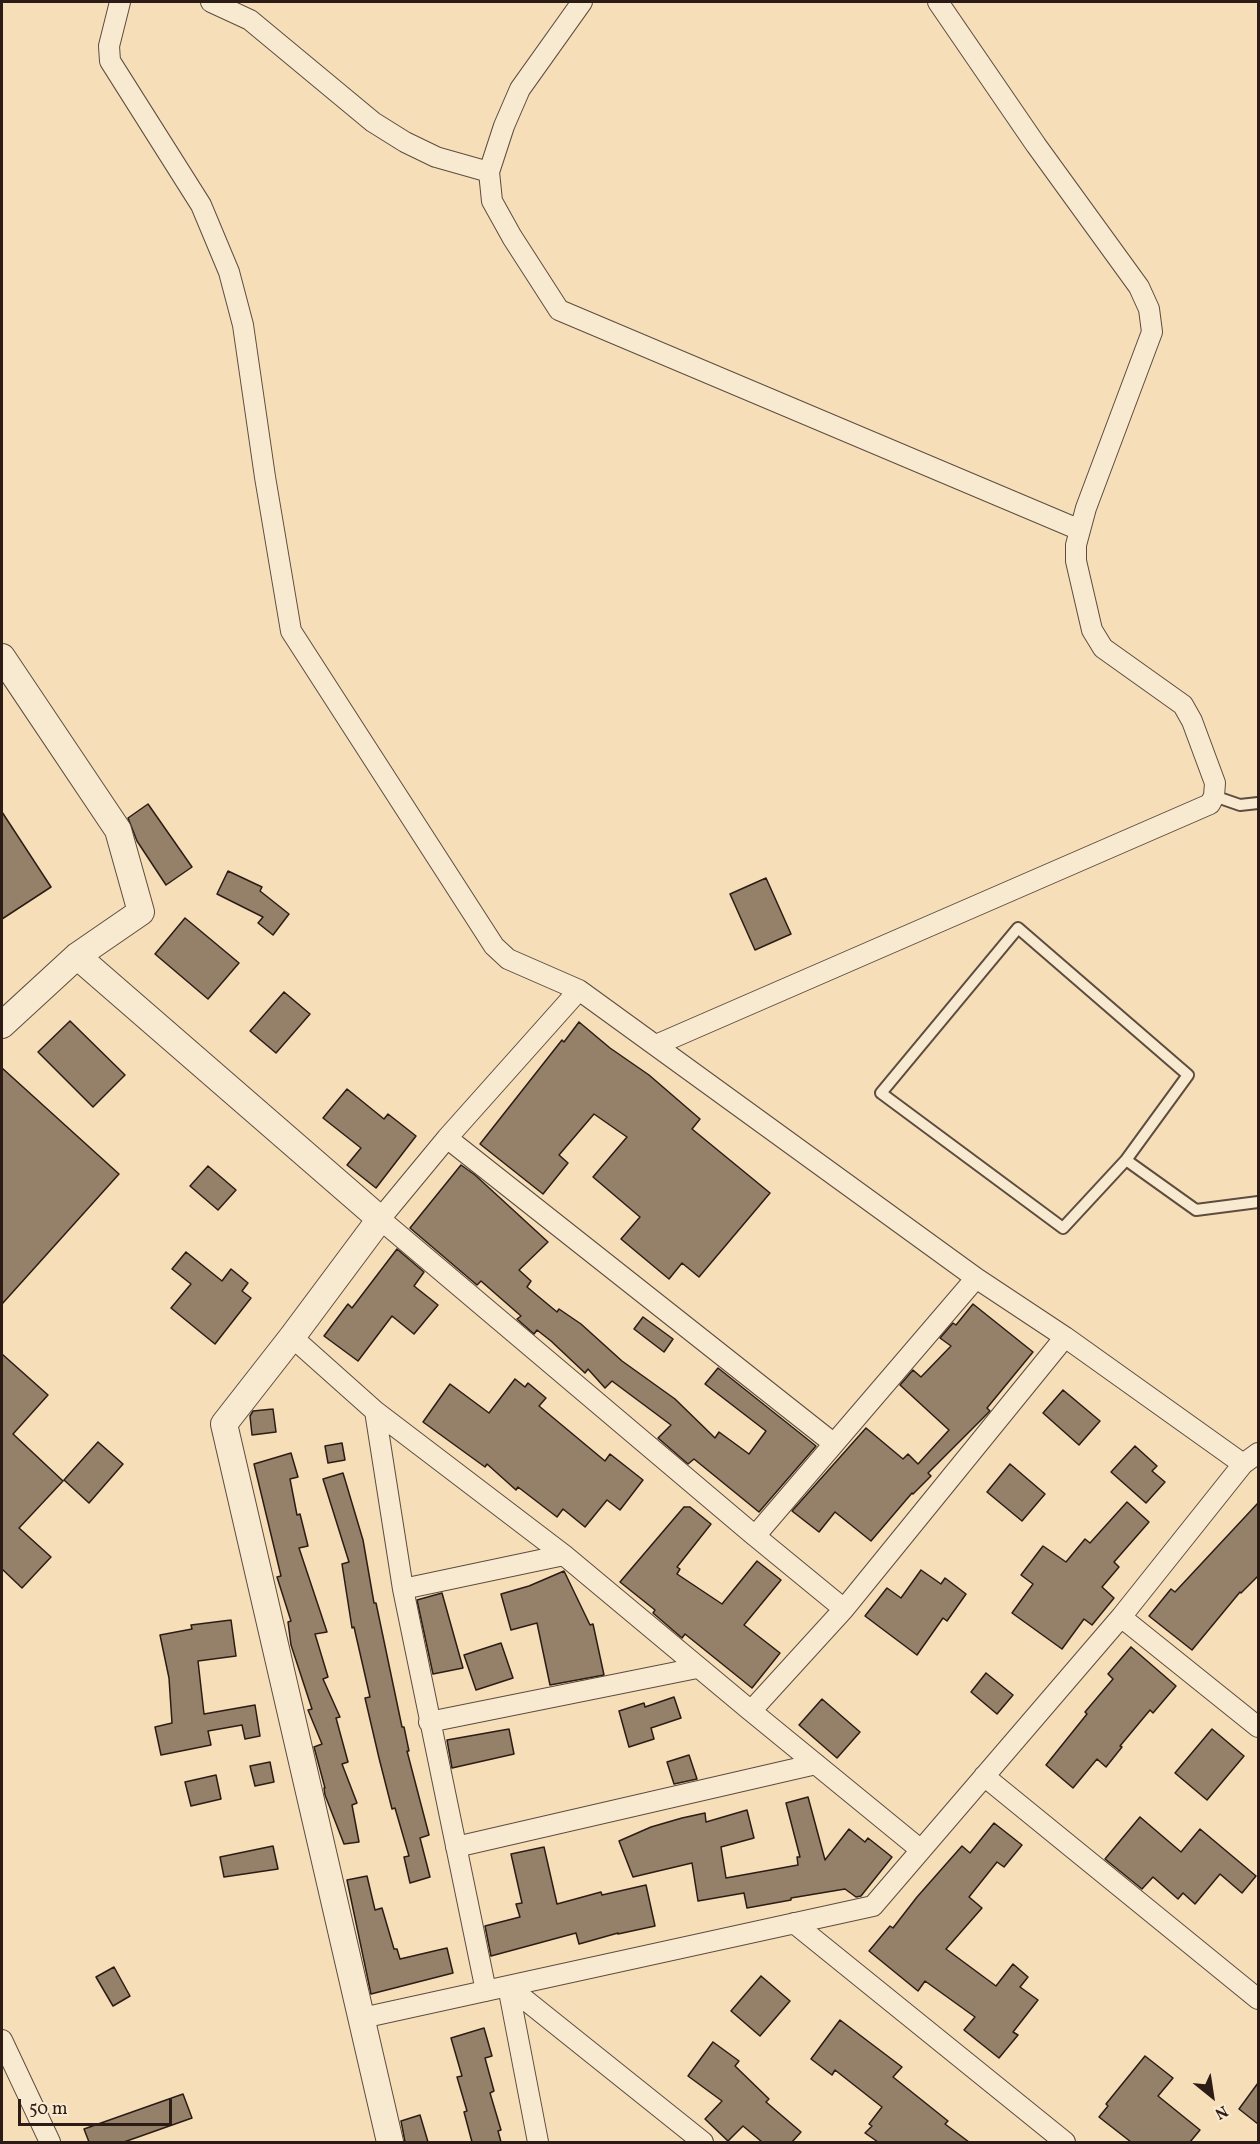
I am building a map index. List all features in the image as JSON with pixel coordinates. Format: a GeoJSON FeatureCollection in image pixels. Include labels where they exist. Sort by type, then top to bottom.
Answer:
{"type":"FeatureCollection","features":[{"type":"Feature","properties":{"kind":"street"},"geometry":{"type":"LineString","coordinates":[[120,2],[109,46],[110,61],[201,205],[229,272],[243,324],[265,477],[291,631],[494,946],[508,959],[579,990],[976,1278],[1251,1458],[1121,1617],[873,1906],[362,2018]]}},
{"type":"Feature","properties":{"kind":"street"},"geometry":{"type":"LineString","coordinates":[[211,2],[250,20],[373,122],[405,142],[436,157],[489,172]]}},
{"type":"Feature","properties":{"kind":"street"},"geometry":{"type":"LineString","coordinates":[[582,2],[520,89],[504,126],[489,172],[492,201],[512,237],[560,310],[1080,530]]}},
{"type":"Feature","properties":{"kind":"street"},"geometry":{"type":"LineString","coordinates":[[656,1045],[1210,804],[1215,796],[1215,783],[1192,721],[1183,705],[1103,648],[1092,630],[1076,561],[1076,546],[1086,508],[1152,332],[1149,309],[1139,287],[1036,145],[938,2]]}},
{"type":"Feature","properties":{"kind":"street"},"geometry":{"type":"LineString","coordinates":[[2,657],[118,830],[141,912],[77,956],[2,1025]]}},
{"type":"Feature","properties":{"kind":"street"},"geometry":{"type":"LineString","coordinates":[[77,956],[380,1219],[844,1609]]}},
{"type":"Feature","properties":{"kind":"street"},"geometry":{"type":"LineString","coordinates":[[390,2142],[224,1424],[380,1219],[447,1138],[579,990]]}},
{"type":"Feature","properties":{"kind":"street"},"geometry":{"type":"LineString","coordinates":[[447,1138],[833,1443]]}},
{"type":"Feature","properties":{"kind":"street"},"geometry":{"type":"LineString","coordinates":[[756,1536],[976,1278]]}},
{"type":"Feature","properties":{"kind":"street"},"geometry":{"type":"LineString","coordinates":[[292,1337],[375,1411],[564,1555],[697,1668],[921,1850]]}},
{"type":"Feature","properties":{"kind":"street"},"geometry":{"type":"LineString","coordinates":[[751,1711],[844,1609],[1065,1337]]}},
{"type":"Feature","properties":{"kind":"street"},"geometry":{"type":"LineString","coordinates":[[375,1411],[403,1589],[486,1991]]}},
{"type":"Feature","properties":{"kind":"street"},"geometry":{"type":"LineString","coordinates":[[403,1589],[564,1555]]}},
{"type":"Feature","properties":{"kind":"street"},"geometry":{"type":"LineString","coordinates":[[1121,1617],[1258,1727]]}},
{"type":"Feature","properties":{"kind":"street"},"geometry":{"type":"LineString","coordinates":[[429,1722],[697,1668]]}},
{"type":"Feature","properties":{"kind":"street"},"geometry":{"type":"LineString","coordinates":[[456,1847],[816,1764]]}},
{"type":"Feature","properties":{"kind":"street"},"geometry":{"type":"LineString","coordinates":[[984,1776],[1258,1999]]}},
{"type":"Feature","properties":{"kind":"street"},"geometry":{"type":"LineString","coordinates":[[794,1923],[1065,2142]]}},
{"type":"Feature","properties":{"kind":"street"},"geometry":{"type":"LineString","coordinates":[[508,1986],[538,2142]]}},
{"type":"Feature","properties":{"kind":"street"},"geometry":{"type":"LineString","coordinates":[[508,1986],[703,2142]]}},
{"type":"Feature","properties":{"kind":"street"},"geometry":{"type":"LineString","coordinates":[[2,2040],[50,2142]]}},
{"type":"Feature","properties":{"kind":"lane"},"geometry":{"type":"LineString","coordinates":[[1215,796],[1240,805],[1258,803]]}},
{"type":"Feature","properties":{"kind":"lane"},"geometry":{"type":"LineString","coordinates":[[1018,928],[1188,1075],[1126,1160],[1063,1228],[882,1093],[1018,928]]}},
{"type":"Feature","properties":{"kind":"lane"},"geometry":{"type":"LineString","coordinates":[[1126,1160],[1196,1210],[1258,1203]]}},
{"type":"Feature","properties":{"kind":"building"},"geometry":{"type":"Polygon","coordinates":[[[148,804],[192,867],[166,885],[137,841],[128,818],[148,804]]]}},
{"type":"Feature","properties":{"kind":"building"},"geometry":{"type":"Polygon","coordinates":[[[2,812],[51,887],[2,919],[2,812]]]}},
{"type":"Feature","properties":{"kind":"building"},"geometry":{"type":"Polygon","coordinates":[[[228,871],[262,887],[260,891],[289,914],[273,935],[258,923],[263,917],[217,894],[228,871]]]}},
{"type":"Feature","properties":{"kind":"building"},"geometry":{"type":"Polygon","coordinates":[[[766,878],[791,934],[755,950],[730,894],[766,878]]]}},
{"type":"Feature","properties":{"kind":"building"},"geometry":{"type":"Polygon","coordinates":[[[185,918],[239,963],[208,999],[155,954],[185,918]]]}},
{"type":"Feature","properties":{"kind":"building"},"geometry":{"type":"Polygon","coordinates":[[[284,992],[310,1014],[276,1053],[250,1031],[284,992]]]}},
{"type":"Feature","properties":{"kind":"building"},"geometry":{"type":"Polygon","coordinates":[[[70,1021],[125,1075],[93,1107],[38,1052],[70,1021]]]}},
{"type":"Feature","properties":{"kind":"building"},"geometry":{"type":"Polygon","coordinates":[[[579,1022],[610,1048],[649,1075],[700,1119],[692,1129],[770,1193],[699,1277],[682,1263],[669,1279],[621,1239],[640,1217],[593,1177],[627,1137],[594,1114],[559,1155],[568,1163],[543,1194],[480,1144],[562,1040],[564,1042],[579,1022]]]}},
{"type":"Feature","properties":{"kind":"building"},"geometry":{"type":"Polygon","coordinates":[[[2,1068],[119,1174],[2,1304],[2,1068]]]}},
{"type":"Feature","properties":{"kind":"building"},"geometry":{"type":"Polygon","coordinates":[[[347,1089],[384,1119],[388,1114],[416,1136],[376,1188],[347,1165],[361,1148],[323,1118],[347,1089]]]}},
{"type":"Feature","properties":{"kind":"building"},"geometry":{"type":"Polygon","coordinates":[[[461,1165],[548,1242],[519,1270],[531,1281],[527,1287],[557,1312],[559,1309],[581,1324],[622,1361],[675,1399],[715,1438],[719,1432],[749,1454],[766,1431],[705,1384],[718,1368],[816,1446],[759,1512],[694,1459],[688,1464],[658,1438],[671,1425],[612,1381],[605,1388],[588,1369],[585,1373],[551,1341],[537,1330],[534,1334],[517,1319],[521,1316],[481,1281],[477,1285],[410,1228],[461,1165]]]}},
{"type":"Feature","properties":{"kind":"building"},"geometry":{"type":"Polygon","coordinates":[[[208,1166],[236,1190],[218,1210],[190,1186],[208,1166]]]}},
{"type":"Feature","properties":{"kind":"building"},"geometry":{"type":"Polygon","coordinates":[[[397,1249],[424,1272],[414,1286],[438,1305],[414,1334],[392,1316],[358,1361],[324,1336],[348,1304],[352,1308],[397,1249]]]}},
{"type":"Feature","properties":{"kind":"building"},"geometry":{"type":"Polygon","coordinates":[[[186,1252],[222,1281],[231,1269],[248,1283],[242,1291],[251,1298],[215,1344],[171,1308],[191,1284],[172,1269],[186,1252]]]}},
{"type":"Feature","properties":{"kind":"building"},"geometry":{"type":"Polygon","coordinates":[[[973,1304],[1033,1352],[987,1408],[990,1411],[928,1473],[931,1476],[912,1493],[871,1541],[835,1512],[819,1532],[792,1511],[866,1428],[903,1459],[908,1454],[918,1464],[949,1430],[900,1385],[913,1370],[921,1377],[951,1346],[940,1338],[953,1323],[956,1325],[973,1304]]]}},
{"type":"Feature","properties":{"kind":"building"},"geometry":{"type":"Polygon","coordinates":[[[643,1317],[673,1339],[664,1352],[634,1329],[643,1317]]]}},
{"type":"Feature","properties":{"kind":"building"},"geometry":{"type":"Polygon","coordinates":[[[2,1354],[48,1395],[13,1434],[63,1481],[19,1528],[51,1557],[22,1588],[2,1569],[2,1354]]]}},
{"type":"Feature","properties":{"kind":"building"},"geometry":{"type":"Polygon","coordinates":[[[515,1379],[525,1387],[528,1383],[546,1398],[539,1406],[605,1461],[610,1454],[643,1480],[620,1510],[607,1500],[585,1527],[563,1509],[557,1517],[518,1487],[516,1490],[487,1464],[485,1467],[423,1422],[450,1384],[489,1413],[515,1379]]]}},
{"type":"Feature","properties":{"kind":"building"},"geometry":{"type":"Polygon","coordinates":[[[1063,1390],[1100,1421],[1079,1445],[1043,1413],[1063,1390]]]}},
{"type":"Feature","properties":{"kind":"building"},"geometry":{"type":"Polygon","coordinates":[[[273,1409],[276,1432],[252,1435],[250,1416],[253,1411],[273,1409]]]}},
{"type":"Feature","properties":{"kind":"building"},"geometry":{"type":"Polygon","coordinates":[[[98,1442],[123,1464],[89,1503],[64,1480],[98,1442]]]}},
{"type":"Feature","properties":{"kind":"building"},"geometry":{"type":"Polygon","coordinates":[[[342,1443],[345,1460],[328,1463],[325,1446],[342,1443]]]}},
{"type":"Feature","properties":{"kind":"building"},"geometry":{"type":"Polygon","coordinates":[[[1135,1446],[1157,1466],[1152,1471],[1165,1482],[1146,1503],[1111,1472],[1135,1446]]]}},
{"type":"Feature","properties":{"kind":"building"},"geometry":{"type":"Polygon","coordinates":[[[291,1453],[298,1477],[290,1479],[297,1515],[300,1514],[308,1546],[299,1548],[327,1632],[315,1634],[328,1677],[323,1679],[340,1717],[336,1718],[348,1762],[342,1764],[357,1803],[352,1805],[359,1842],[344,1844],[325,1795],[314,1747],[322,1744],[308,1710],[312,1709],[291,1645],[288,1622],[291,1621],[277,1577],[281,1576],[254,1464],[291,1453]]]}},
{"type":"Feature","properties":{"kind":"building"},"geometry":{"type":"Polygon","coordinates":[[[1010,1464],[1045,1494],[1022,1521],[987,1492],[1010,1464]]]}},
{"type":"Feature","properties":{"kind":"building"},"geometry":{"type":"Polygon","coordinates":[[[343,1473],[363,1540],[374,1603],[376,1603],[402,1727],[404,1727],[409,1751],[407,1751],[429,1835],[420,1838],[430,1877],[410,1883],[404,1857],[409,1856],[395,1808],[392,1809],[365,1698],[370,1697],[354,1627],[352,1628],[342,1564],[349,1562],[323,1479],[343,1473]]]}},
{"type":"Feature","properties":{"kind":"building"},"geometry":{"type":"Polygon","coordinates":[[[1127,1502],[1149,1522],[1114,1562],[1119,1567],[1102,1587],[1114,1598],[1092,1625],[1084,1619],[1062,1649],[1012,1613],[1033,1584],[1021,1575],[1043,1546],[1066,1562],[1085,1539],[1090,1543],[1127,1502]]]}},
{"type":"Feature","properties":{"kind":"building"},"geometry":{"type":"Polygon","coordinates":[[[1258,1503],[1258,1576],[1240,1592],[1192,1650],[1149,1616],[1171,1589],[1175,1592],[1258,1503]]]}},
{"type":"Feature","properties":{"kind":"building"},"geometry":{"type":"Polygon","coordinates":[[[684,1507],[690,1507],[711,1524],[677,1567],[680,1569],[677,1574],[722,1604],[757,1561],[781,1580],[744,1625],[780,1653],[752,1688],[685,1634],[682,1638],[653,1613],[655,1610],[620,1582],[684,1507]]]}},
{"type":"Feature","properties":{"kind":"building"},"geometry":{"type":"Polygon","coordinates":[[[921,1570],[941,1584],[945,1578],[966,1594],[947,1621],[943,1618],[917,1655],[865,1616],[887,1588],[901,1598],[921,1570]]]}},
{"type":"Feature","properties":{"kind":"building"},"geometry":{"type":"Polygon","coordinates":[[[564,1571],[590,1625],[593,1624],[604,1675],[550,1685],[537,1623],[511,1630],[501,1594],[529,1586],[564,1571]]]}},
{"type":"Feature","properties":{"kind":"building"},"geometry":{"type":"Polygon","coordinates":[[[442,1593],[463,1668],[433,1674],[417,1600],[442,1593]]]}},
{"type":"Feature","properties":{"kind":"building"},"geometry":{"type":"Polygon","coordinates":[[[231,1620],[236,1656],[198,1661],[204,1714],[255,1705],[260,1736],[245,1739],[242,1725],[208,1731],[211,1745],[161,1755],[155,1727],[172,1723],[169,1678],[160,1635],[192,1629],[191,1625],[231,1620]]]}},
{"type":"Feature","properties":{"kind":"building"},"geometry":{"type":"Polygon","coordinates":[[[501,1643],[513,1678],[476,1690],[464,1655],[501,1643]]]}},
{"type":"Feature","properties":{"kind":"building"},"geometry":{"type":"Polygon","coordinates":[[[1131,1647],[1176,1686],[1153,1713],[1150,1710],[1106,1767],[1097,1759],[1073,1788],[1046,1765],[1087,1714],[1085,1712],[1113,1679],[1108,1674],[1131,1647]]]}},
{"type":"Feature","properties":{"kind":"building"},"geometry":{"type":"Polygon","coordinates":[[[986,1673],[1013,1695],[997,1714],[971,1692],[986,1673]]]}},
{"type":"Feature","properties":{"kind":"building"},"geometry":{"type":"Polygon","coordinates":[[[674,1697],[681,1718],[651,1728],[654,1739],[629,1747],[619,1711],[644,1703],[645,1707],[674,1697]]]}},
{"type":"Feature","properties":{"kind":"building"},"geometry":{"type":"Polygon","coordinates":[[[822,1699],[860,1732],[837,1758],[799,1725],[822,1699]]]}},
{"type":"Feature","properties":{"kind":"building"},"geometry":{"type":"Polygon","coordinates":[[[509,1729],[514,1754],[452,1768],[447,1740],[509,1729]]]}},
{"type":"Feature","properties":{"kind":"building"},"geometry":{"type":"Polygon","coordinates":[[[1212,1729],[1244,1756],[1207,1800],[1175,1773],[1212,1729]]]}},
{"type":"Feature","properties":{"kind":"building"},"geometry":{"type":"Polygon","coordinates":[[[689,1755],[697,1779],[674,1784],[667,1762],[689,1755]]]}},
{"type":"Feature","properties":{"kind":"building"},"geometry":{"type":"Polygon","coordinates":[[[270,1762],[274,1782],[255,1786],[250,1766],[270,1762]]]}},
{"type":"Feature","properties":{"kind":"building"},"geometry":{"type":"Polygon","coordinates":[[[216,1775],[221,1799],[191,1806],[185,1782],[216,1775]]]}},
{"type":"Feature","properties":{"kind":"building"},"geometry":{"type":"Polygon","coordinates":[[[808,1797],[825,1860],[849,1829],[865,1842],[868,1838],[892,1857],[861,1896],[856,1897],[845,1889],[747,1908],[744,1893],[698,1901],[692,1863],[633,1877],[619,1841],[651,1827],[682,1818],[705,1813],[706,1822],[747,1810],[754,1838],[721,1847],[726,1878],[798,1865],[797,1857],[800,1857],[786,1803],[808,1797]]]}},
{"type":"Feature","properties":{"kind":"building"},"geometry":{"type":"Polygon","coordinates":[[[1140,1817],[1181,1852],[1200,1829],[1256,1876],[1242,1893],[1220,1874],[1195,1904],[1183,1893],[1178,1899],[1153,1877],[1142,1889],[1105,1859],[1140,1817]]]}},
{"type":"Feature","properties":{"kind":"building"},"geometry":{"type":"Polygon","coordinates":[[[994,1823],[1022,1845],[1004,1867],[997,1862],[969,1897],[982,1908],[946,1949],[996,1986],[1013,1964],[1028,1977],[1020,1987],[1038,2000],[1013,2032],[1018,2035],[999,2058],[964,2030],[975,2017],[925,1981],[918,1991],[869,1951],[890,1926],[893,1928],[962,1846],[970,1853],[994,1823]]]}},
{"type":"Feature","properties":{"kind":"building"},"geometry":{"type":"Polygon","coordinates":[[[273,1846],[278,1869],[224,1877],[220,1857],[273,1846]]]}},
{"type":"Feature","properties":{"kind":"building"},"geometry":{"type":"Polygon","coordinates":[[[544,1847],[557,1904],[601,1892],[602,1895],[646,1885],[655,1926],[579,1944],[576,1933],[491,1956],[485,1926],[520,1917],[516,1904],[522,1903],[511,1854],[544,1847]]]}},
{"type":"Feature","properties":{"kind":"building"},"geometry":{"type":"Polygon","coordinates":[[[367,1876],[375,1910],[382,1908],[394,1949],[397,1949],[400,1959],[447,1948],[453,1973],[371,1994],[347,1880],[367,1876]]]}},
{"type":"Feature","properties":{"kind":"building"},"geometry":{"type":"Polygon","coordinates":[[[114,1967],[130,1996],[113,2006],[96,1977],[114,1967]]]}},
{"type":"Feature","properties":{"kind":"building"},"geometry":{"type":"Polygon","coordinates":[[[761,1976],[790,2001],[760,2036],[731,2011],[761,1976]]]}},
{"type":"Feature","properties":{"kind":"building"},"geometry":{"type":"Polygon","coordinates":[[[840,2020],[902,2067],[893,2077],[948,2121],[945,2124],[969,2142],[878,2142],[865,2133],[872,2126],[869,2124],[882,2107],[835,2070],[832,2075],[811,2059],[840,2020]]]}},
{"type":"Feature","properties":{"kind":"building"},"geometry":{"type":"Polygon","coordinates":[[[484,2028],[492,2056],[485,2058],[494,2091],[490,2093],[501,2130],[498,2131],[501,2142],[472,2142],[464,2112],[467,2111],[457,2077],[462,2076],[451,2038],[484,2028]]]}},
{"type":"Feature","properties":{"kind":"building"},"geometry":{"type":"Polygon","coordinates":[[[713,2042],[739,2061],[735,2066],[769,2099],[766,2102],[801,2132],[792,2142],[762,2142],[743,2126],[728,2141],[705,2119],[722,2101],[688,2076],[713,2042]]]}},
{"type":"Feature","properties":{"kind":"building"},"geometry":{"type":"Polygon","coordinates":[[[1145,2056],[1173,2078],[1158,2096],[1200,2130],[1190,2142],[1131,2142],[1099,2117],[1108,2106],[1106,2104],[1145,2056]]]}},
{"type":"Feature","properties":{"kind":"building"},"geometry":{"type":"Polygon","coordinates":[[[1258,2083],[1258,2124],[1239,2109],[1258,2083]]]}},
{"type":"Feature","properties":{"kind":"building"},"geometry":{"type":"Polygon","coordinates":[[[183,2094],[192,2118],[124,2142],[89,2142],[84,2129],[183,2094]]]}},
{"type":"Feature","properties":{"kind":"building"},"geometry":{"type":"Polygon","coordinates":[[[420,2115],[428,2142],[405,2142],[401,2121],[420,2115]]]}}]}
